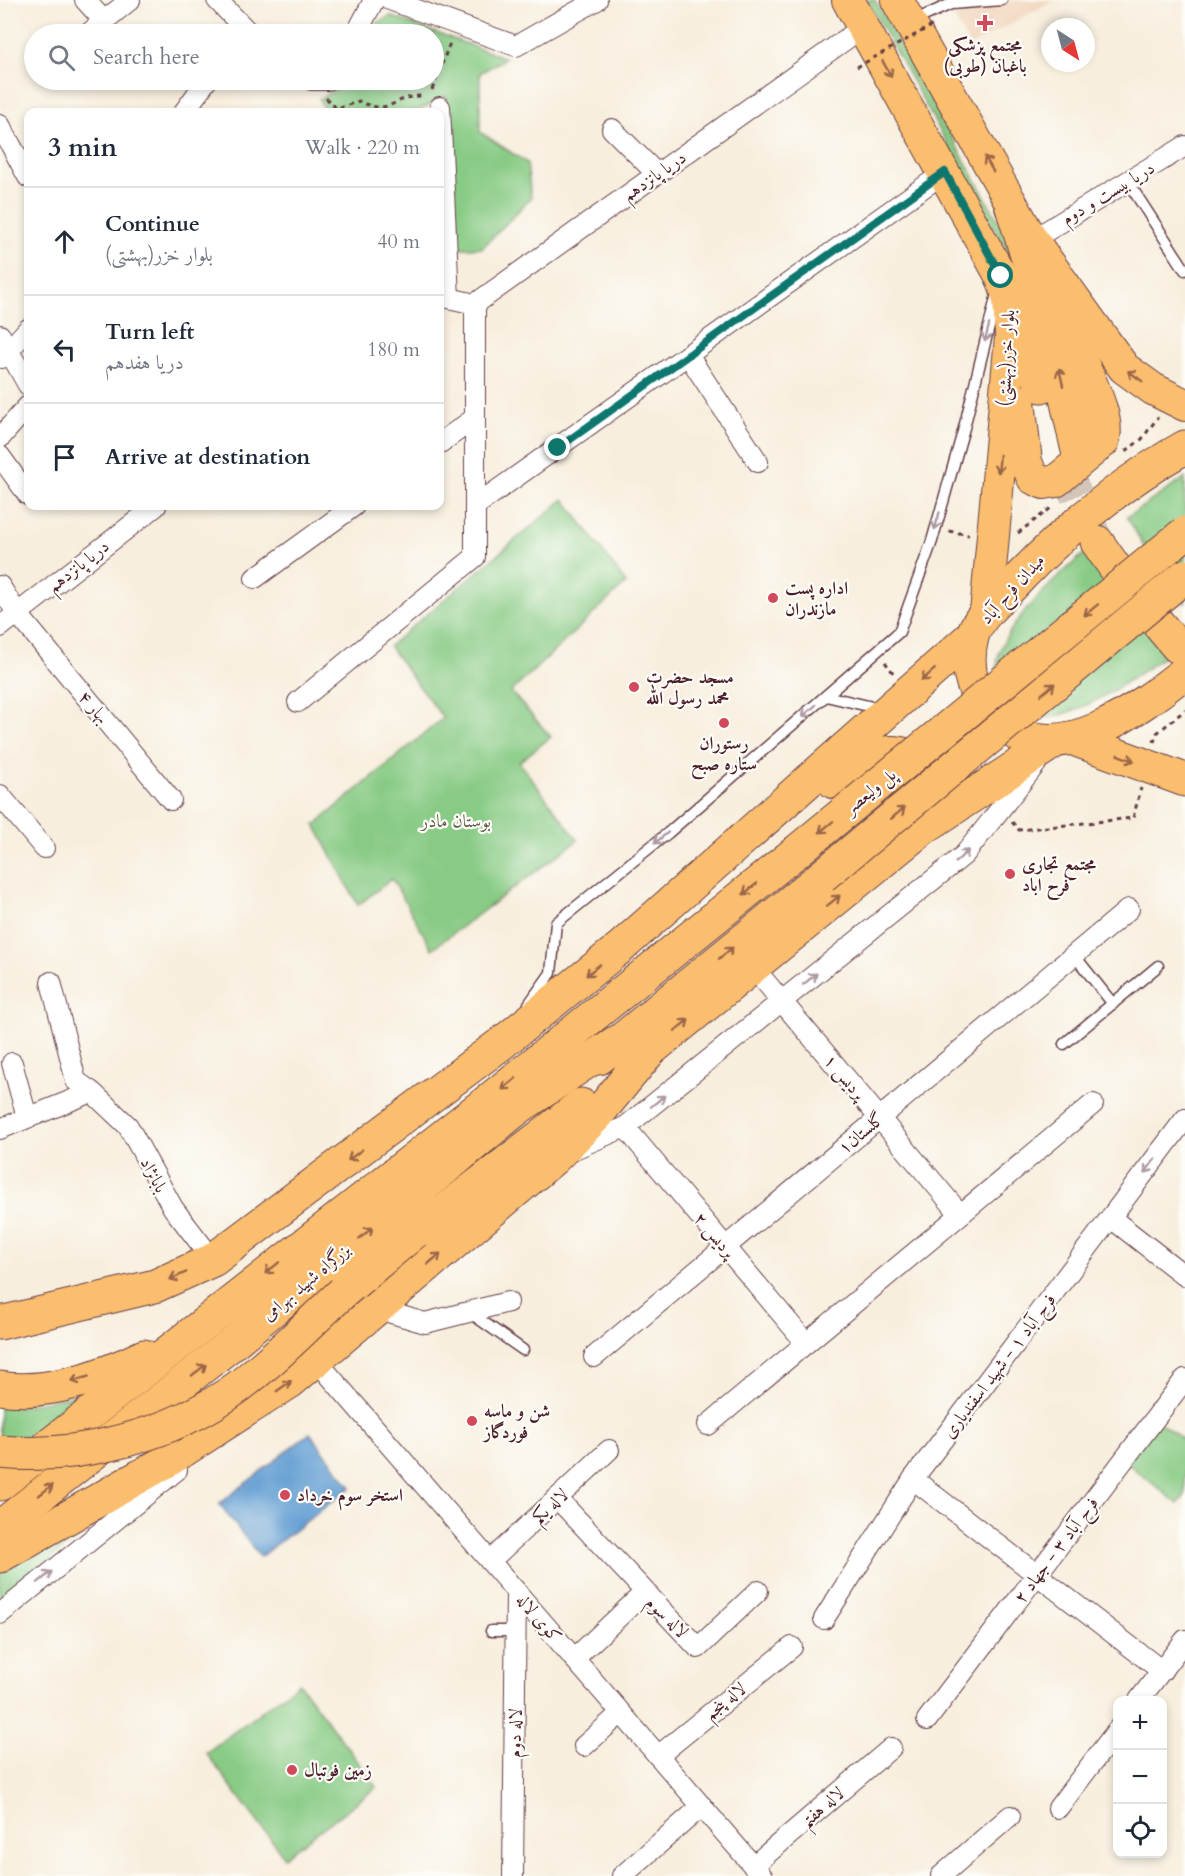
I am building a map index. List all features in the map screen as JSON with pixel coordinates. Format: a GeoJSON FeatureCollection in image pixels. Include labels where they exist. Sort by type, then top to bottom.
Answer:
{"type":"FeatureCollection","features":[{"type":"Feature","properties":{"kind":"highway"},"geometry":{"type":"LineString","coordinates":[[1005,287],[1030,344],[1071,460],[1051,332],[1011,204]]}},
{"type":"Feature","properties":{"kind":"highway","name":"میدان فرح آباد"},"geometry":{"type":"LineString","coordinates":[[1185,447],[1153,466],[1071,528],[979,624],[970,667],[972,689],[989,714],[1015,735],[1062,741],[1185,780]]}},
{"type":"Feature","properties":{"kind":"highway","name":"پل ولیعصر"},"geometry":{"type":"LineString","coordinates":[[554,1047],[1185,533]]}},
{"type":"Feature","properties":{"kind":"highway"},"geometry":{"type":"LineString","coordinates":[[0,1452],[26,1455],[113,1443],[170,1425],[208,1406],[237,1387],[343,1292],[648,1053],[922,829],[1062,741],[1089,733],[1119,717],[1182,648],[1135,596],[1106,535]]}},
{"type":"Feature","properties":{"kind":"highway","name":"پل ولیعصر"},"geometry":{"type":"LineString","coordinates":[[615,1043],[821,877],[1185,576]]}},
{"type":"Feature","properties":{"kind":"highway"},"geometry":{"type":"LineString","coordinates":[[621,947],[887,711],[979,624]]}},
{"type":"Feature","properties":{"kind":"highway"},"geometry":{"type":"LineString","coordinates":[[0,1323],[155,1286],[213,1260],[502,1043],[621,947],[864,759],[896,751],[915,758],[928,771],[934,786],[935,798],[932,814],[922,829]]}},
{"type":"Feature","properties":{"kind":"highway"},"geometry":{"type":"LineString","coordinates":[[300,1246],[502,1043]]}},
{"type":"Feature","properties":{"kind":"highway"},"geometry":{"type":"LineString","coordinates":[[421,1229],[615,1043]]}},
{"type":"Feature","properties":{"kind":"highway","name":"بزرگراه شهید بهرامی"},"geometry":{"type":"LineString","coordinates":[[0,1527],[229,1346],[518,1108],[615,1043]]}},
{"type":"Feature","properties":{"kind":"highway","name":"بزرگراه شهید بهرامی"},"geometry":{"type":"LineString","coordinates":[[0,1484],[554,1047]]}},
{"type":"Feature","properties":{"kind":"highway"},"geometry":{"type":"LineString","coordinates":[[0,1556],[246,1413],[316,1360],[553,1159],[596,1116],[648,1053]]}},
{"type":"Feature","properties":{"kind":"highway"},"geometry":{"type":"LineString","coordinates":[[0,1388],[14,1390],[52,1386],[80,1379],[128,1363],[192,1333]]}},
{"type":"Feature","properties":{"kind":"main road","name":"بلوار خزر(بهشتی)"},"geometry":{"type":"LineString","coordinates":[[848,0],[945,172],[1005,287],[1011,338],[993,540],[979,624]]}},
{"type":"Feature","properties":{"kind":"main road"},"geometry":{"type":"LineString","coordinates":[[914,15],[1011,204],[1032,240],[1124,368],[1153,389],[1185,405]]}},
{"type":"Feature","properties":{"kind":"main road"},"geometry":{"type":"LineString","coordinates":[[1011,338],[1026,462],[1033,478],[1044,483],[1056,481],[1096,450],[1106,434],[1104,417],[1075,346],[1062,282]]}},
{"type":"Feature","properties":{"kind":"street"},"geometry":{"type":"LineString","coordinates":[[85,0],[104,21]]}},
{"type":"Feature","properties":{"kind":"street"},"geometry":{"type":"LineString","coordinates":[[100,24],[130,0]]}},
{"type":"Feature","properties":{"kind":"street"},"geometry":{"type":"LineString","coordinates":[[217,0],[236,24]]}},
{"type":"Feature","properties":{"kind":"street"},"geometry":{"type":"LineString","coordinates":[[361,24],[374,0]]}},
{"type":"Feature","properties":{"kind":"street"},"geometry":{"type":"LineString","coordinates":[[390,0],[516,46],[597,0]]}},
{"type":"Feature","properties":{"kind":"street","name":"دریا پانزدهم"},"geometry":{"type":"LineString","coordinates":[[475,304],[863,27]]}},
{"type":"Feature","properties":{"kind":"street"},"geometry":{"type":"LineString","coordinates":[[187,108],[200,90]]}},
{"type":"Feature","properties":{"kind":"street"},"geometry":{"type":"LineString","coordinates":[[0,125],[24,170]]}},
{"type":"Feature","properties":{"kind":"street"},"geometry":{"type":"LineString","coordinates":[[612,129],[657,174]]}},
{"type":"Feature","properties":{"kind":"street","name":"دریا بیست و دوم"},"geometry":{"type":"LineString","coordinates":[[1032,240],[1185,146]]}},
{"type":"Feature","properties":{"kind":"street"},"geometry":{"type":"LineString","coordinates":[[475,506],[945,172]]}},
{"type":"Feature","properties":{"kind":"street"},"geometry":{"type":"LineString","coordinates":[[298,702],[475,557],[475,304],[444,297]]}},
{"type":"Feature","properties":{"kind":"street"},"geometry":{"type":"LineString","coordinates":[[24,333],[3,349],[24,379]]}},
{"type":"Feature","properties":{"kind":"street"},"geometry":{"type":"LineString","coordinates":[[688,355],[758,462]]}},
{"type":"Feature","properties":{"kind":"street"},"geometry":{"type":"LineString","coordinates":[[0,438],[24,411]]}},
{"type":"Feature","properties":{"kind":"street"},"geometry":{"type":"LineString","coordinates":[[444,440],[475,417]]}},
{"type":"Feature","properties":{"kind":"street"},"geometry":{"type":"LineString","coordinates":[[0,456],[24,489]]}},
{"type":"Feature","properties":{"kind":"street","name":"دریا پانزدهم"},"geometry":{"type":"LineString","coordinates":[[0,627],[151,510]]}},
{"type":"Feature","properties":{"kind":"street"},"geometry":{"type":"LineString","coordinates":[[255,578],[348,510]]}},
{"type":"Feature","properties":{"kind":"street","name":"بهار ۴"},"geometry":{"type":"LineString","coordinates":[[0,586],[17,613],[171,800]]}},
{"type":"Feature","properties":{"kind":"street"},"geometry":{"type":"LineString","coordinates":[[553,1159],[625,1128],[964,855],[1062,741]]}},
{"type":"Feature","properties":{"kind":"street"},"geometry":{"type":"LineString","coordinates":[[0,795],[44,848]]}},
{"type":"Feature","properties":{"kind":"street","name":"گلستان۱"},"geometry":{"type":"LineString","coordinates":[[594,1357],[1129,909]]}},
{"type":"Feature","properties":{"kind":"street","name":"پردیس ۱"},"geometry":{"type":"LineString","coordinates":[[753,967],[960,1214]]}},
{"type":"Feature","properties":{"kind":"street","name":"بابانژاد"},"geometry":{"type":"LineString","coordinates":[[51,982],[76,1081],[92,1092],[128,1126],[172,1208],[213,1260]]}},
{"type":"Feature","properties":{"kind":"street"},"geometry":{"type":"LineString","coordinates":[[12,1063],[27,1117]]}},
{"type":"Feature","properties":{"kind":"street"},"geometry":{"type":"LineString","coordinates":[[0,1129],[92,1092]]}},
{"type":"Feature","properties":{"kind":"street"},"geometry":{"type":"LineString","coordinates":[[708,1425],[1093,1104]]}},
{"type":"Feature","properties":{"kind":"street","name":"فرح آباد ۱ - شهید اسفندیاری"},"geometry":{"type":"LineString","coordinates":[[824,1619],[913,1479],[1185,1119]]}},
{"type":"Feature","properties":{"kind":"street","name":"پردیس ۲"},"geometry":{"type":"LineString","coordinates":[[625,1128],[806,1343]]}},
{"type":"Feature","properties":{"kind":"street"},"geometry":{"type":"LineString","coordinates":[[1111,1218],[1185,1275]]}},
{"type":"Feature","properties":{"kind":"street"},"geometry":{"type":"LineString","coordinates":[[378,1309],[424,1323],[508,1302]]}},
{"type":"Feature","properties":{"kind":"street","name":"کوی لاله"},"geometry":{"type":"LineString","coordinates":[[316,1360],[758,1871]]}},
{"type":"Feature","properties":{"kind":"street","name":"فرح آباد ۳ - جهاد ۲"},"geometry":{"type":"LineString","coordinates":[[927,1720],[1185,1379]]}},
{"type":"Feature","properties":{"kind":"street"},"geometry":{"type":"LineString","coordinates":[[0,1614],[246,1413]]}},
{"type":"Feature","properties":{"kind":"street","name":"لاله یکم"},"geometry":{"type":"LineString","coordinates":[[490,1561],[609,1450]]}},
{"type":"Feature","properties":{"kind":"street"},"geometry":{"type":"LineString","coordinates":[[913,1479],[1162,1671]]}},
{"type":"Feature","properties":{"kind":"street"},"geometry":{"type":"LineString","coordinates":[[557,1498],[645,1592]]}},
{"type":"Feature","properties":{"kind":"street","name":"لاله دوم"},"geometry":{"type":"LineString","coordinates":[[513,1876],[516,1591]]}},
{"type":"Feature","properties":{"kind":"street","name":"لاله سوم"},"geometry":{"type":"LineString","coordinates":[[574,1659],[645,1592],[698,1648],[758,1591]]}},
{"type":"Feature","properties":{"kind":"street"},"geometry":{"type":"LineString","coordinates":[[1143,1696],[1185,1640]]}},
{"type":"Feature","properties":{"kind":"street","name":"لاله پنجم"},"geometry":{"type":"LineString","coordinates":[[658,1756],[792,1647]]}},
{"type":"Feature","properties":{"kind":"street"},"geometry":{"type":"LineString","coordinates":[[584,1746],[621,1713]]}},
{"type":"Feature","properties":{"kind":"street"},"geometry":{"type":"LineString","coordinates":[[1058,1808],[1113,1736]]}},
{"type":"Feature","properties":{"kind":"street","name":"لاله هفتم"},"geometry":{"type":"LineString","coordinates":[[758,1871],[891,1748]]}},
{"type":"Feature","properties":{"kind":"street"},"geometry":{"type":"LineString","coordinates":[[622,1876],[702,1806]]}},
{"type":"Feature","properties":{"kind":"street"},"geometry":{"type":"LineString","coordinates":[[941,1876],[1010,1816]]}},
{"type":"Feature","properties":{"kind":"lane"},"geometry":{"type":"LineString","coordinates":[[914,15],[951,4],[1002,0]]}},
{"type":"Feature","properties":{"kind":"lane"},"geometry":{"type":"LineString","coordinates":[[1128,182],[1185,270]]}},
{"type":"Feature","properties":{"kind":"lane"},"geometry":{"type":"LineString","coordinates":[[502,1043],[551,973],[556,924],[668,833],[899,632],[935,528],[1005,287]]}},
{"type":"Feature","properties":{"kind":"lane"},"geometry":{"type":"LineString","coordinates":[[826,696],[887,711]]}},
{"type":"Feature","properties":{"kind":"lane"},"geometry":{"type":"LineString","coordinates":[[1074,955],[1113,1004]]}},
{"type":"Feature","properties":{"kind":"lane"},"geometry":{"type":"LineString","coordinates":[[1064,1044],[1158,966]]}},
{"type":"Feature","properties":{"kind":"lane"},"geometry":{"type":"LineString","coordinates":[[469,1312],[523,1350]]}},
{"type":"Feature","properties":{"kind":"lane"},"geometry":{"type":"LineString","coordinates":[[491,1631],[517,1631]]}},
{"type":"Feature","properties":{"kind":"path"},"geometry":{"type":"LineString","coordinates":[[857,68],[914,15]]}},
{"type":"Feature","properties":{"kind":"path"},"geometry":{"type":"LineString","coordinates":[[444,59],[457,24]]}},
{"type":"Feature","properties":{"kind":"path"},"geometry":{"type":"LineString","coordinates":[[323,90],[330,105],[334,108]]}},
{"type":"Feature","properties":{"kind":"path"},"geometry":{"type":"LineString","coordinates":[[379,108],[390,106],[412,95],[430,96],[432,90]]}},
{"type":"Feature","properties":{"kind":"path"},"geometry":{"type":"LineString","coordinates":[[342,108],[358,101],[372,108]]}},
{"type":"Feature","properties":{"kind":"path"},"geometry":{"type":"LineString","coordinates":[[935,528],[993,540]]}},
{"type":"Feature","properties":{"kind":"shaded area","name":"مجتمع پزشکی باغبان (طوبی)"},"geometry":{"type":"Polygon","coordinates":[[[944,0],[1054,0],[970,46],[944,0]]]}},
{"type":"Feature","properties":{"kind":"green space"},"geometry":{"type":"Polygon","coordinates":[[[867,0],[875,0],[1017,254],[1011,258],[867,0]]]}},
{"type":"Feature","properties":{"kind":"green space"},"geometry":{"type":"Polygon","coordinates":[[[390,16],[412,24],[375,24],[390,16]]]}},
{"type":"Feature","properties":{"kind":"green space"},"geometry":{"type":"Polygon","coordinates":[[[444,36],[506,58],[480,73],[480,132],[527,163],[531,198],[482,248],[455,248],[446,96],[423,108],[324,108],[319,99],[336,90],[444,90],[444,36]]]}},
{"type":"Feature","properties":{"kind":"green space"},"geometry":{"type":"Polygon","coordinates":[[[1185,478],[1185,603],[1160,574],[1127,517],[1185,478]]]}},
{"type":"Feature","properties":{"kind":"green space","name":"بوستان مادر"},"geometry":{"type":"Polygon","coordinates":[[[564,499],[626,583],[511,692],[551,737],[519,762],[578,840],[432,949],[392,879],[358,905],[315,825],[443,718],[389,646],[564,499]]]}},
{"type":"Feature","properties":{"kind":"green space"},"geometry":{"type":"Polygon","coordinates":[[[1089,549],[1168,654],[1090,704],[1056,716],[1029,718],[1017,711],[1006,696],[998,674],[998,657],[1003,643],[1023,613],[1050,584],[1089,549]]]}},
{"type":"Feature","properties":{"kind":"green space"},"geometry":{"type":"Polygon","coordinates":[[[79,1394],[0,1459],[0,1404],[18,1407],[79,1394]]]}},
{"type":"Feature","properties":{"kind":"green space"},"geometry":{"type":"Polygon","coordinates":[[[1159,1422],[1185,1441],[1185,1495],[1178,1504],[1127,1463],[1159,1422]]]}},
{"type":"Feature","properties":{"kind":"green space"},"geometry":{"type":"Polygon","coordinates":[[[137,1489],[0,1599],[0,1563],[137,1489]]]}},
{"type":"Feature","properties":{"kind":"green space","name":"زمین فوتبال"},"geometry":{"type":"Polygon","coordinates":[[[299,1683],[377,1787],[284,1857],[206,1753],[299,1683]]]}},
{"type":"Feature","properties":{"kind":"water","name":"استخر سوم خرداد"},"geometry":{"type":"Polygon","coordinates":[[[310,1433],[351,1487],[260,1557],[219,1504],[310,1433]]]}},
{"type":"Feature","properties":{"kind":"tunnel"},"geometry":{"type":"LineString","coordinates":[[1063,466],[1097,541]]}},
{"type":"Feature","properties":{"kind":"place","name":"مجتمع پزشکی باغبان (طوبی)"},"geometry":{"type":"Point","coordinates":[985,23]}},
{"type":"Feature","properties":{"kind":"place","name":"اداره پست مازندران"},"geometry":{"type":"Point","coordinates":[773,598]}},
{"type":"Feature","properties":{"kind":"place","name":"مسجد حضرت محمد رسول الله"},"geometry":{"type":"Point","coordinates":[634,687]}},
{"type":"Feature","properties":{"kind":"place","name":"رستوران ستاره صبح"},"geometry":{"type":"Point","coordinates":[724,723]}},
{"type":"Feature","properties":{"kind":"place","name":"مجتمع تجاری فرح اباد"},"geometry":{"type":"Point","coordinates":[1010,874]}},
{"type":"Feature","properties":{"kind":"place","name":"شن و ماسه فوردگاز"},"geometry":{"type":"Point","coordinates":[472,1421]}},
{"type":"Feature","properties":{"kind":"place","name":"استخر سوم خرداد"},"geometry":{"type":"Point","coordinates":[285,1495]}},
{"type":"Feature","properties":{"kind":"place","name":"زمین فوتبال"},"geometry":{"type":"Point","coordinates":[292,1770]}},
{"type":"Feature","properties":{"kind":"route"},"geometry":{"type":"LineString","coordinates":[[558,448],[945,172],[1001,276]]}}]}
